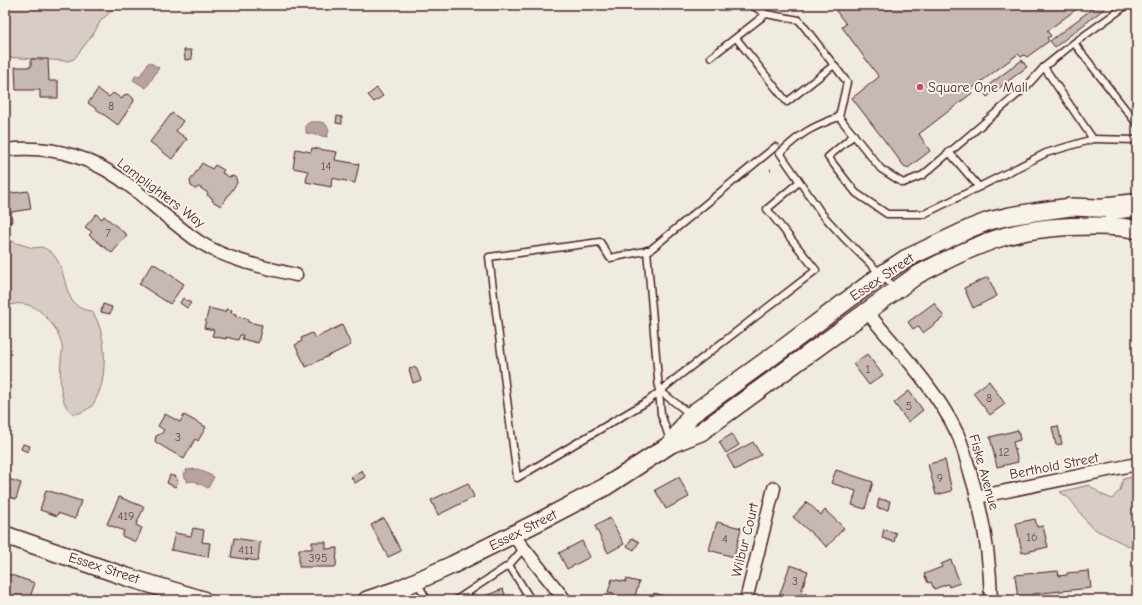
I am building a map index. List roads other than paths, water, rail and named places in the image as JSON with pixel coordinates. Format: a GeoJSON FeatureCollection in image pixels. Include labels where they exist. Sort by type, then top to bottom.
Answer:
{"type":"FeatureCollection","features":[{"type":"Feature","properties":{"kind":"highway"},"geometry":{"type":"LineString","coordinates":[[1110,208],[1137,205]]}},
{"type":"Feature","properties":{"kind":"main road","name":"Essex Street"},"geometry":{"type":"LineString","coordinates":[[671,444],[691,415],[881,275],[905,259],[933,245],[989,221],[1050,209],[1071,207],[1110,208],[1137,211]]}},
{"type":"Feature","properties":{"kind":"main road","name":"Essex Street"},"geometry":{"type":"LineString","coordinates":[[367,600],[404,590],[604,487],[671,444],[701,432],[897,289],[917,275],[938,264],[982,244],[1030,231],[1083,226],[1109,226],[1137,230]]}},
{"type":"Feature","properties":{"kind":"main road","name":"Essex Street"},"geometry":{"type":"LineString","coordinates":[[5,535],[203,600]]}},
{"type":"Feature","properties":{"kind":"street","name":"Lamplighters Way"},"geometry":{"type":"LineString","coordinates":[[5,150],[47,150],[68,153],[82,158],[116,176],[176,224],[207,246],[236,259],[296,274]]}},
{"type":"Feature","properties":{"kind":"street","name":"Fiske Avenue"},"geometry":{"type":"LineString","coordinates":[[866,311],[919,375],[958,433],[977,497],[988,554],[991,600]]}},
{"type":"Feature","properties":{"kind":"street","name":"Berthold Street"},"geometry":{"type":"LineString","coordinates":[[977,497],[1137,464]]}},
{"type":"Feature","properties":{"kind":"street","name":"Wilbur Court"},"geometry":{"type":"LineString","coordinates":[[746,600],[774,488]]}},
{"type":"Feature","properties":{"kind":"street"},"geometry":{"type":"LineString","coordinates":[[513,535],[565,600]]}},
{"type":"Feature","properties":{"kind":"lane"},"geometry":{"type":"LineString","coordinates":[[751,5],[766,14],[799,20],[847,82],[839,117]]}},
{"type":"Feature","properties":{"kind":"lane"},"geometry":{"type":"LineString","coordinates":[[839,117],[881,169],[903,183],[923,175],[1026,87],[1044,67],[1074,43],[1127,5]]}},
{"type":"Feature","properties":{"kind":"lane"},"geometry":{"type":"LineString","coordinates":[[711,57],[766,14]]}},
{"type":"Feature","properties":{"kind":"lane"},"geometry":{"type":"LineString","coordinates":[[736,38],[787,102],[834,65]]}},
{"type":"Feature","properties":{"kind":"lane"},"geometry":{"type":"LineString","coordinates":[[1074,43],[1137,124]]}},
{"type":"Feature","properties":{"kind":"lane"},"geometry":{"type":"LineString","coordinates":[[1044,67],[1093,139]]}},
{"type":"Feature","properties":{"kind":"lane"},"geometry":{"type":"LineString","coordinates":[[839,117],[816,125],[797,136],[780,153],[822,214],[844,238],[897,289]]}},
{"type":"Feature","properties":{"kind":"lane"},"geometry":{"type":"LineString","coordinates":[[854,135],[828,157],[856,193],[887,214],[924,214],[1046,153],[1093,139],[1137,140]]}},
{"type":"Feature","properties":{"kind":"lane"},"geometry":{"type":"LineString","coordinates":[[775,147],[650,250],[610,258],[600,242],[490,257],[517,478],[648,401],[816,270],[767,209],[799,182]]}},
{"type":"Feature","properties":{"kind":"lane"},"geometry":{"type":"LineString","coordinates":[[949,152],[979,187]]}},
{"type":"Feature","properties":{"kind":"lane"},"geometry":{"type":"LineString","coordinates":[[647,250],[662,414],[671,444]]}},
{"type":"Feature","properties":{"kind":"lane"},"geometry":{"type":"LineString","coordinates":[[660,391],[691,415]]}},
{"type":"Feature","properties":{"kind":"lane"},"geometry":{"type":"LineString","coordinates":[[456,600],[509,565],[524,548]]}},
{"type":"Feature","properties":{"kind":"lane"},"geometry":{"type":"LineString","coordinates":[[509,565],[531,600]]}},
{"type":"Feature","properties":{"kind":"lane"},"geometry":{"type":"LineString","coordinates":[[404,590],[427,600]]}},
{"type":"Feature","properties":{"kind":"place","name":"Square One Mall"},"geometry":{"type":"Point","coordinates":[920,87]}}]}
